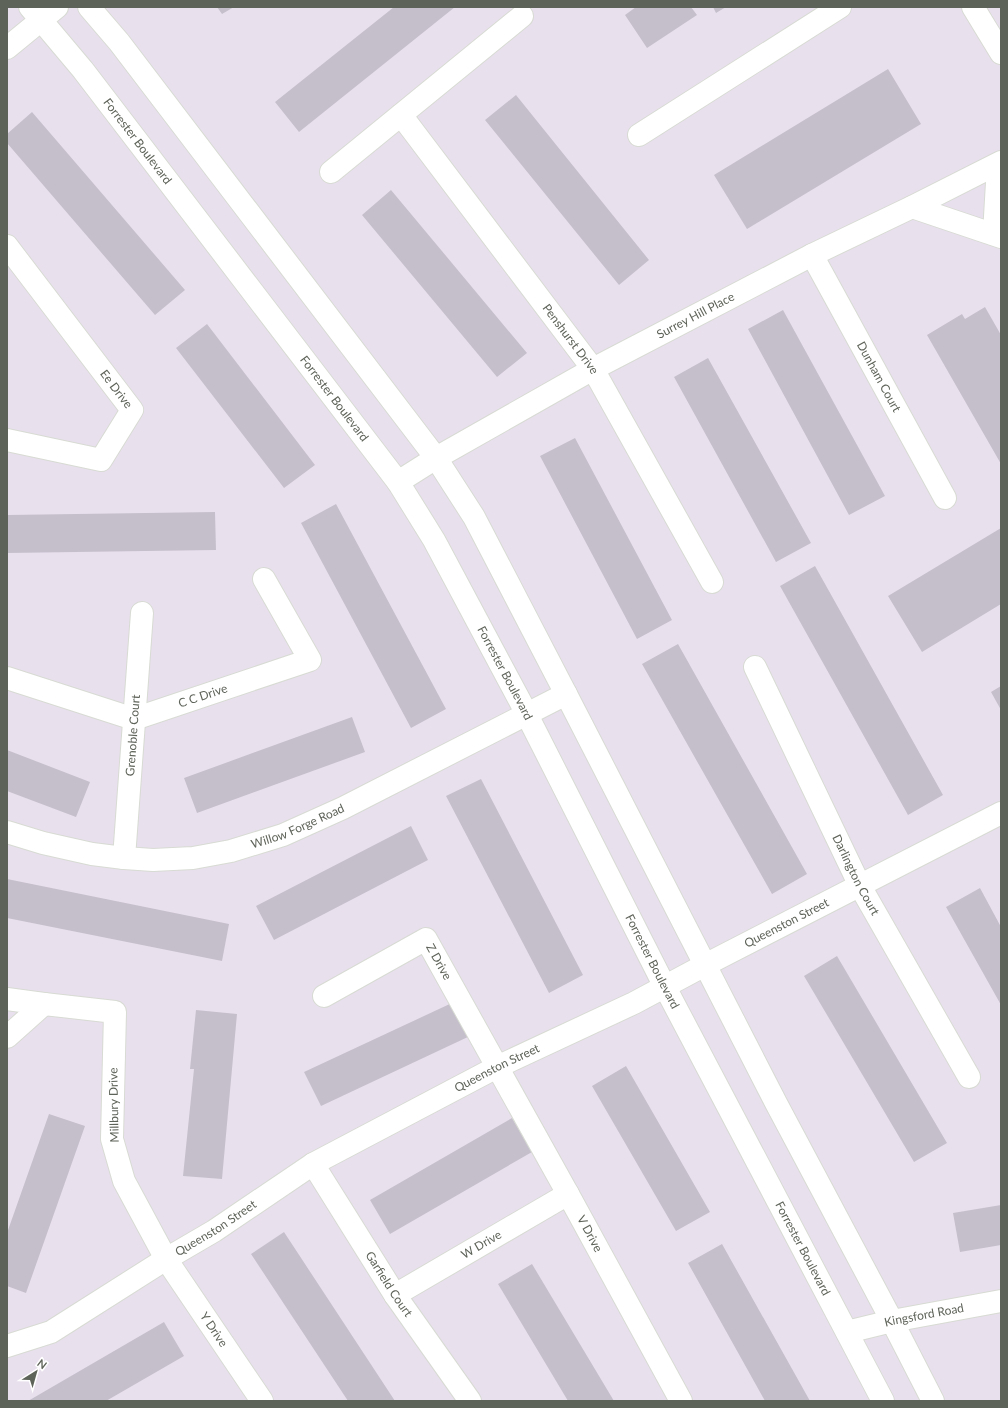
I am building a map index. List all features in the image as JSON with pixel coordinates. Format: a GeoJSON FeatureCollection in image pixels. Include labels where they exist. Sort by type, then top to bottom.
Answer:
{"type":"FeatureCollection","features":[{"type":"Feature","properties":{"kind":"street"},"geometry":{"type":"LineString","coordinates":[[89,7],[129,55],[436,458],[474,517],[705,965],[933,1401]]}},
{"type":"Feature","properties":{"kind":"street"},"geometry":{"type":"LineString","coordinates":[[639,135],[840,7]]}},
{"type":"Feature","properties":{"kind":"street"},"geometry":{"type":"LineString","coordinates":[[973,7],[1001,52]]}},
{"type":"Feature","properties":{"kind":"street"},"geometry":{"type":"LineString","coordinates":[[7,48],[43,11]]}},
{"type":"Feature","properties":{"kind":"street","name":"Forrester Boulevard"},"geometry":{"type":"LineString","coordinates":[[43,11],[83,70],[398,482],[434,540],[527,714],[665,987],[848,1332],[882,1401]]}},
{"type":"Feature","properties":{"kind":"street"},"geometry":{"type":"LineString","coordinates":[[332,172],[522,16]]}},
{"type":"Feature","properties":{"kind":"street","name":"Penshurst Drive"},"geometry":{"type":"LineString","coordinates":[[401,115],[593,369],[712,582]]}},
{"type":"Feature","properties":{"kind":"street"},"geometry":{"type":"LineString","coordinates":[[912,207],[997,235],[1000,164]]}},
{"type":"Feature","properties":{"kind":"street","name":"Surrey Hill Place"},"geometry":{"type":"LineString","coordinates":[[398,482],[436,458],[593,369],[812,255],[1000,164]]}},
{"type":"Feature","properties":{"kind":"street","name":"Ee Drive"},"geometry":{"type":"LineString","coordinates":[[7,246],[132,410],[101,460],[7,440]]}},
{"type":"Feature","properties":{"kind":"street","name":"Dunham Court"},"geometry":{"type":"LineString","coordinates":[[812,255],[945,498]]}},
{"type":"Feature","properties":{"kind":"street","name":"C C Drive"},"geometry":{"type":"LineString","coordinates":[[134,719],[310,660],[264,579]]}},
{"type":"Feature","properties":{"kind":"street","name":"Grenoble Court"},"geometry":{"type":"LineString","coordinates":[[124,858],[142,613]]}},
{"type":"Feature","properties":{"kind":"street","name":"Darlington Court"},"geometry":{"type":"LineString","coordinates":[[755,667],[860,886],[969,1077]]}},
{"type":"Feature","properties":{"kind":"street"},"geometry":{"type":"LineString","coordinates":[[7,678],[134,719]]}},
{"type":"Feature","properties":{"kind":"street","name":"Willow Forge Road"},"geometry":{"type":"LineString","coordinates":[[7,832],[42,843],[92,854],[124,858],[153,860],[192,858],[231,851],[283,835],[343,808],[566,694]]}},
{"type":"Feature","properties":{"kind":"street","name":"Queenston Street"},"geometry":{"type":"LineString","coordinates":[[7,1346],[51,1332],[166,1259],[214,1231],[314,1164],[497,1067],[634,1003],[1001,813]]}},
{"type":"Feature","properties":{"kind":"street","name":"Z Drive"},"geometry":{"type":"LineString","coordinates":[[324,996],[426,939],[497,1067]]}},
{"type":"Feature","properties":{"kind":"street"},"geometry":{"type":"LineString","coordinates":[[7,999],[44,1004]]}},
{"type":"Feature","properties":{"kind":"street"},"geometry":{"type":"LineString","coordinates":[[7,1037],[44,1004]]}},
{"type":"Feature","properties":{"kind":"street","name":"Millbury Drive"},"geometry":{"type":"LineString","coordinates":[[44,1004],[115,1012],[112,1139],[124,1181],[166,1259]]}},
{"type":"Feature","properties":{"kind":"street","name":"V Drive"},"geometry":{"type":"LineString","coordinates":[[497,1067],[681,1401]]}},
{"type":"Feature","properties":{"kind":"street","name":"Garfield Court"},"geometry":{"type":"LineString","coordinates":[[314,1164],[395,1295],[470,1401]]}},
{"type":"Feature","properties":{"kind":"street","name":"W Drive"},"geometry":{"type":"LineString","coordinates":[[395,1295],[568,1194]]}},
{"type":"Feature","properties":{"kind":"street","name":"Y Drive"},"geometry":{"type":"LineString","coordinates":[[166,1259],[262,1401]]}},
{"type":"Feature","properties":{"kind":"street","name":"Kingsford Road"},"geometry":{"type":"LineString","coordinates":[[848,1332],[892,1321],[1001,1301]]}},
{"type":"Feature","properties":{"kind":"building"},"geometry":{"type":"Polygon","coordinates":[[[217,7],[234,7],[222,14],[217,7]]]}},
{"type":"Feature","properties":{"kind":"building"},"geometry":{"type":"Polygon","coordinates":[[[394,7],[455,7],[299,132],[275,102],[394,7]]]}},
{"type":"Feature","properties":{"kind":"building"},"geometry":{"type":"Polygon","coordinates":[[[636,7],[691,7],[697,15],[647,48],[625,15],[636,7]]]}},
{"type":"Feature","properties":{"kind":"building"},"geometry":{"type":"Polygon","coordinates":[[[713,7],[726,7],[716,13],[713,7]]]}},
{"type":"Feature","properties":{"kind":"building"},"geometry":{"type":"Polygon","coordinates":[[[888,69],[921,124],[747,229],[714,175],[888,69]]]}},
{"type":"Feature","properties":{"kind":"building"},"geometry":{"type":"Polygon","coordinates":[[[516,95],[649,260],[619,285],[485,120],[516,95]]]}},
{"type":"Feature","properties":{"kind":"building"},"geometry":{"type":"Polygon","coordinates":[[[32,112],[185,290],[155,315],[7,143],[7,134],[32,112]]]}},
{"type":"Feature","properties":{"kind":"building"},"geometry":{"type":"Polygon","coordinates":[[[391,190],[527,353],[497,377],[362,215],[391,190]]]}},
{"type":"Feature","properties":{"kind":"building"},"geometry":{"type":"Polygon","coordinates":[[[985,307],[1001,335],[1001,464],[927,335],[962,314],[965,319],[985,307]]]}},
{"type":"Feature","properties":{"kind":"building"},"geometry":{"type":"Polygon","coordinates":[[[783,310],[885,496],[849,515],[748,329],[783,310]]]}},
{"type":"Feature","properties":{"kind":"building"},"geometry":{"type":"Polygon","coordinates":[[[207,324],[315,465],[284,488],[176,348],[207,324]]]}},
{"type":"Feature","properties":{"kind":"building"},"geometry":{"type":"Polygon","coordinates":[[[708,358],[811,543],[776,562],[674,377],[708,358]]]}},
{"type":"Feature","properties":{"kind":"building"},"geometry":{"type":"Polygon","coordinates":[[[575,438],[672,620],[637,639],[540,456],[575,438]]]}},
{"type":"Feature","properties":{"kind":"building"},"geometry":{"type":"Polygon","coordinates":[[[336,504],[446,709],[411,728],[301,523],[336,504]]]}},
{"type":"Feature","properties":{"kind":"building"},"geometry":{"type":"Polygon","coordinates":[[[215,512],[216,550],[7,553],[7,515],[215,512]]]}},
{"type":"Feature","properties":{"kind":"building"},"geometry":{"type":"Polygon","coordinates":[[[1001,528],[1001,604],[922,652],[888,596],[1001,528]]]}},
{"type":"Feature","properties":{"kind":"building"},"geometry":{"type":"Polygon","coordinates":[[[815,566],[943,795],[908,815],[780,586],[815,566]]]}},
{"type":"Feature","properties":{"kind":"building"},"geometry":{"type":"Polygon","coordinates":[[[678,644],[807,874],[772,894],[642,664],[678,644]]]}},
{"type":"Feature","properties":{"kind":"building"},"geometry":{"type":"Polygon","coordinates":[[[1001,686],[1001,710],[991,692],[1001,686]]]}},
{"type":"Feature","properties":{"kind":"building"},"geometry":{"type":"Polygon","coordinates":[[[352,717],[365,752],[197,813],[184,778],[352,717]]]}},
{"type":"Feature","properties":{"kind":"building"},"geometry":{"type":"Polygon","coordinates":[[[7,750],[90,782],[76,817],[7,791],[7,750]]]}},
{"type":"Feature","properties":{"kind":"building"},"geometry":{"type":"Polygon","coordinates":[[[481,779],[583,975],[549,993],[446,796],[481,779]]]}},
{"type":"Feature","properties":{"kind":"building"},"geometry":{"type":"Polygon","coordinates":[[[411,826],[428,860],[274,940],[256,906],[411,826]]]}},
{"type":"Feature","properties":{"kind":"building"},"geometry":{"type":"Polygon","coordinates":[[[7,879],[229,924],[222,961],[7,918],[7,879]]]}},
{"type":"Feature","properties":{"kind":"building"},"geometry":{"type":"Polygon","coordinates":[[[980,888],[1001,927],[1001,1005],[946,907],[980,888]]]}},
{"type":"Feature","properties":{"kind":"building"},"geometry":{"type":"Polygon","coordinates":[[[837,956],[947,1143],[914,1162],[804,976],[837,956]]]}},
{"type":"Feature","properties":{"kind":"building"},"geometry":{"type":"Polygon","coordinates":[[[454,1002],[470,1036],[321,1106],[304,1072],[454,1002]]]}},
{"type":"Feature","properties":{"kind":"building"},"geometry":{"type":"Polygon","coordinates":[[[196,1010],[237,1014],[222,1179],[183,1176],[194,1069],[190,1069],[196,1010]]]}},
{"type":"Feature","properties":{"kind":"building"},"geometry":{"type":"Polygon","coordinates":[[[626,1066],[710,1212],[676,1231],[592,1086],[626,1066]]]}},
{"type":"Feature","properties":{"kind":"building"},"geometry":{"type":"Polygon","coordinates":[[[49,1114],[85,1126],[26,1293],[7,1286],[7,1233],[49,1114]]]}},
{"type":"Feature","properties":{"kind":"building"},"geometry":{"type":"Polygon","coordinates":[[[512,1118],[532,1152],[390,1234],[370,1200],[512,1118]]]}},
{"type":"Feature","properties":{"kind":"building"},"geometry":{"type":"Polygon","coordinates":[[[1001,1205],[1001,1245],[960,1252],[953,1213],[1001,1205]]]}},
{"type":"Feature","properties":{"kind":"building"},"geometry":{"type":"Polygon","coordinates":[[[284,1232],[395,1401],[348,1401],[251,1254],[284,1232]]]}},
{"type":"Feature","properties":{"kind":"building"},"geometry":{"type":"Polygon","coordinates":[[[722,1244],[810,1401],[765,1401],[688,1263],[722,1244]]]}},
{"type":"Feature","properties":{"kind":"building"},"geometry":{"type":"Polygon","coordinates":[[[532,1264],[614,1401],[568,1401],[498,1284],[532,1264]]]}},
{"type":"Feature","properties":{"kind":"building"},"geometry":{"type":"Polygon","coordinates":[[[164,1322],[184,1356],[106,1401],[28,1401],[164,1322]]]}}]}
